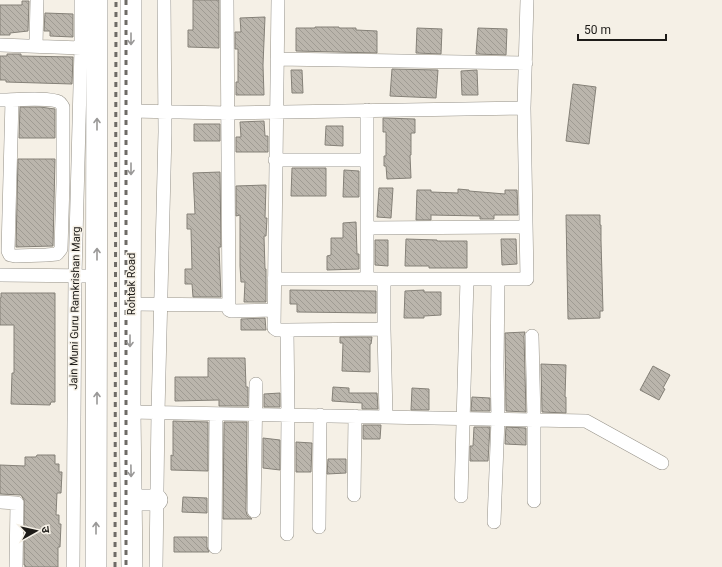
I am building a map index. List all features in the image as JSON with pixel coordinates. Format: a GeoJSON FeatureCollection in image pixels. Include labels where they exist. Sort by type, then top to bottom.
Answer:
{"type":"FeatureCollection","features":[{"type":"Feature","properties":{"kind":"main road"},"geometry":{"type":"LineString","coordinates":[[96,567],[97,0]]}},
{"type":"Feature","properties":{"kind":"main road","name":"Rohtak Road"},"geometry":{"type":"LineString","coordinates":[[131,0],[130,412],[132,567]]}},
{"type":"Feature","properties":{"kind":"main road"},"geometry":{"type":"LineString","coordinates":[[132,500],[157,500]]}},
{"type":"Feature","properties":{"kind":"street"},"geometry":{"type":"LineString","coordinates":[[36,46],[37,0]]}},
{"type":"Feature","properties":{"kind":"street","name":"Jain Muni Guru Ramkrishan Marg"},"geometry":{"type":"LineString","coordinates":[[73,567],[75,276],[80,102],[81,0]]}},
{"type":"Feature","properties":{"kind":"street"},"geometry":{"type":"LineString","coordinates":[[156,567],[165,111],[164,0]]}},
{"type":"Feature","properties":{"kind":"street"},"geometry":{"type":"LineString","coordinates":[[227,0],[228,305],[229,310],[231,311],[273,310]]}},
{"type":"Feature","properties":{"kind":"street"},"geometry":{"type":"LineString","coordinates":[[278,0],[273,310],[274,328],[277,330],[384,330]]}},
{"type":"Feature","properties":{"kind":"street"},"geometry":{"type":"LineString","coordinates":[[274,279],[527,279],[524,108],[528,0]]}},
{"type":"Feature","properties":{"kind":"street"},"geometry":{"type":"LineString","coordinates":[[0,45],[81,48]]}},
{"type":"Feature","properties":{"kind":"street"},"geometry":{"type":"LineString","coordinates":[[277,59],[526,63]]}},
{"type":"Feature","properties":{"kind":"street"},"geometry":{"type":"LineString","coordinates":[[56,101],[63,107],[64,115],[61,249],[57,254],[10,255],[8,251],[6,100],[56,101],[80,102]]}},
{"type":"Feature","properties":{"kind":"street"},"geometry":{"type":"LineString","coordinates":[[131,111],[228,113],[524,108]]}},
{"type":"Feature","properties":{"kind":"street"},"geometry":{"type":"LineString","coordinates":[[367,110],[367,279]]}},
{"type":"Feature","properties":{"kind":"street"},"geometry":{"type":"LineString","coordinates":[[275,160],[367,160]]}},
{"type":"Feature","properties":{"kind":"street"},"geometry":{"type":"LineString","coordinates":[[367,228],[526,227]]}},
{"type":"Feature","properties":{"kind":"street"},"geometry":{"type":"LineString","coordinates":[[0,275],[97,276]]}},
{"type":"Feature","properties":{"kind":"street"},"geometry":{"type":"LineString","coordinates":[[384,279],[386,417]]}},
{"type":"Feature","properties":{"kind":"street"},"geometry":{"type":"LineString","coordinates":[[462,496],[467,279]]}},
{"type":"Feature","properties":{"kind":"street"},"geometry":{"type":"LineString","coordinates":[[494,522],[498,419],[498,279]]}},
{"type":"Feature","properties":{"kind":"street"},"geometry":{"type":"LineString","coordinates":[[131,304],[228,305]]}},
{"type":"Feature","properties":{"kind":"street"},"geometry":{"type":"LineString","coordinates":[[286,534],[288,415],[287,330]]}},
{"type":"Feature","properties":{"kind":"street"},"geometry":{"type":"LineString","coordinates":[[532,336],[534,501]]}},
{"type":"Feature","properties":{"kind":"street"},"geometry":{"type":"LineString","coordinates":[[254,511],[256,384]]}},
{"type":"Feature","properties":{"kind":"street"},"geometry":{"type":"LineString","coordinates":[[130,412],[586,420],[662,463]]}},
{"type":"Feature","properties":{"kind":"street"},"geometry":{"type":"LineString","coordinates":[[215,547],[216,414]]}},
{"type":"Feature","properties":{"kind":"street"},"geometry":{"type":"LineString","coordinates":[[319,527],[320,415]]}},
{"type":"Feature","properties":{"kind":"street"},"geometry":{"type":"LineString","coordinates":[[354,495],[355,416]]}},
{"type":"Feature","properties":{"kind":"street"},"geometry":{"type":"LineString","coordinates":[[0,502],[17,503],[16,567]]}},
{"type":"Feature","properties":{"kind":"building"},"geometry":{"type":"Polygon","coordinates":[[[193,0],[219,0],[219,48],[188,47],[188,30],[193,30],[193,0]]]}},
{"type":"Feature","properties":{"kind":"building"},"geometry":{"type":"Polygon","coordinates":[[[22,1],[29,1],[28,31],[10,33],[10,35],[0,35],[0,5],[22,5],[22,1]]]}},
{"type":"Feature","properties":{"kind":"building"},"geometry":{"type":"Polygon","coordinates":[[[45,13],[73,14],[73,37],[50,36],[50,31],[44,31],[45,13]]]}},
{"type":"Feature","properties":{"kind":"building"},"geometry":{"type":"Polygon","coordinates":[[[265,17],[263,65],[264,95],[236,95],[236,82],[238,82],[238,49],[235,49],[235,32],[241,32],[240,18],[265,17]]]}},
{"type":"Feature","properties":{"kind":"building"},"geometry":{"type":"Polygon","coordinates":[[[296,28],[356,28],[356,30],[377,31],[377,53],[296,51],[296,28]]]}},
{"type":"Feature","properties":{"kind":"building"},"geometry":{"type":"Polygon","coordinates":[[[417,28],[442,29],[441,54],[416,53],[417,28]]]}},
{"type":"Feature","properties":{"kind":"building"},"geometry":{"type":"Polygon","coordinates":[[[478,28],[507,29],[506,55],[476,54],[478,28]]]}},
{"type":"Feature","properties":{"kind":"building"},"geometry":{"type":"Polygon","coordinates":[[[7,54],[21,54],[21,56],[73,57],[72,84],[6,82],[6,80],[0,80],[0,56],[7,56],[7,54]]]}},
{"type":"Feature","properties":{"kind":"building"},"geometry":{"type":"Polygon","coordinates":[[[392,69],[438,70],[436,98],[390,96],[392,69]]]}},
{"type":"Feature","properties":{"kind":"building"},"geometry":{"type":"Polygon","coordinates":[[[291,70],[302,70],[303,93],[292,93],[291,70]]]}},
{"type":"Feature","properties":{"kind":"building"},"geometry":{"type":"Polygon","coordinates":[[[477,70],[478,95],[462,95],[461,71],[477,70]]]}},
{"type":"Feature","properties":{"kind":"building"},"geometry":{"type":"Polygon","coordinates":[[[573,84],[596,87],[589,144],[566,141],[573,84]]]}},
{"type":"Feature","properties":{"kind":"building"},"geometry":{"type":"Polygon","coordinates":[[[20,107],[55,109],[55,138],[19,138],[20,107]]]}},
{"type":"Feature","properties":{"kind":"building"},"geometry":{"type":"Polygon","coordinates":[[[383,118],[415,119],[415,133],[411,133],[411,178],[387,179],[386,166],[384,166],[384,156],[386,156],[386,132],[383,132],[383,118]]]}},
{"type":"Feature","properties":{"kind":"building"},"geometry":{"type":"Polygon","coordinates":[[[264,121],[265,136],[268,136],[268,152],[236,152],[236,137],[241,137],[240,122],[264,121]]]}},
{"type":"Feature","properties":{"kind":"building"},"geometry":{"type":"Polygon","coordinates":[[[194,124],[220,124],[220,141],[194,141],[194,124]]]}},
{"type":"Feature","properties":{"kind":"building"},"geometry":{"type":"Polygon","coordinates":[[[326,126],[343,126],[343,146],[325,145],[326,126]]]}},
{"type":"Feature","properties":{"kind":"building"},"geometry":{"type":"Polygon","coordinates":[[[18,159],[55,159],[53,246],[16,247],[18,159]]]}},
{"type":"Feature","properties":{"kind":"building"},"geometry":{"type":"Polygon","coordinates":[[[292,168],[326,168],[326,196],[291,196],[292,168]]]}},
{"type":"Feature","properties":{"kind":"building"},"geometry":{"type":"Polygon","coordinates":[[[344,170],[359,171],[359,197],[343,197],[344,170]]]}},
{"type":"Feature","properties":{"kind":"building"},"geometry":{"type":"Polygon","coordinates":[[[220,172],[221,247],[219,247],[221,297],[193,297],[192,284],[185,284],[185,269],[192,269],[191,229],[187,229],[187,214],[195,214],[193,173],[220,172]]]}},
{"type":"Feature","properties":{"kind":"building"},"geometry":{"type":"Polygon","coordinates":[[[266,185],[265,218],[267,218],[266,236],[264,236],[266,302],[244,302],[245,282],[241,282],[240,215],[236,216],[236,186],[266,185]]]}},
{"type":"Feature","properties":{"kind":"building"},"geometry":{"type":"Polygon","coordinates":[[[379,188],[393,188],[391,218],[377,217],[379,188]]]}},
{"type":"Feature","properties":{"kind":"building"},"geometry":{"type":"Polygon","coordinates":[[[458,189],[505,194],[505,190],[517,190],[518,215],[494,215],[494,219],[480,219],[480,216],[431,215],[431,220],[416,220],[417,190],[458,193],[458,189]]]}},
{"type":"Feature","properties":{"kind":"building"},"geometry":{"type":"Polygon","coordinates":[[[566,215],[600,215],[603,311],[600,311],[600,318],[568,319],[566,215]]]}},
{"type":"Feature","properties":{"kind":"building"},"geometry":{"type":"Polygon","coordinates":[[[356,222],[359,269],[327,270],[327,256],[331,255],[331,238],[343,238],[343,223],[356,222]]]}},
{"type":"Feature","properties":{"kind":"building"},"geometry":{"type":"Polygon","coordinates":[[[406,239],[467,241],[467,268],[429,268],[429,266],[405,266],[406,239]]]}},
{"type":"Feature","properties":{"kind":"building"},"geometry":{"type":"Polygon","coordinates":[[[501,239],[516,239],[517,264],[502,265],[501,239]]]}},
{"type":"Feature","properties":{"kind":"building"},"geometry":{"type":"Polygon","coordinates":[[[375,240],[388,240],[388,266],[375,265],[375,240]]]}},
{"type":"Feature","properties":{"kind":"building"},"geometry":{"type":"Polygon","coordinates":[[[290,290],[376,291],[376,313],[297,312],[297,304],[290,304],[290,290]]]}},
{"type":"Feature","properties":{"kind":"building"},"geometry":{"type":"Polygon","coordinates":[[[424,290],[424,292],[441,292],[441,315],[424,316],[424,318],[404,318],[405,291],[424,290]]]}},
{"type":"Feature","properties":{"kind":"building"},"geometry":{"type":"Polygon","coordinates":[[[1,293],[55,293],[55,402],[51,402],[50,405],[11,404],[12,373],[14,373],[14,325],[0,325],[1,293]]]}},
{"type":"Feature","properties":{"kind":"building"},"geometry":{"type":"Polygon","coordinates":[[[265,318],[266,330],[241,330],[241,319],[265,318]]]}},
{"type":"Feature","properties":{"kind":"building"},"geometry":{"type":"Polygon","coordinates":[[[525,332],[526,412],[506,411],[505,333],[525,332]]]}},
{"type":"Feature","properties":{"kind":"building"},"geometry":{"type":"Polygon","coordinates":[[[340,337],[372,337],[370,344],[370,372],[342,371],[343,343],[340,343],[340,337]]]}},
{"type":"Feature","properties":{"kind":"building"},"geometry":{"type":"Polygon","coordinates":[[[208,358],[245,358],[248,406],[219,406],[219,400],[175,401],[175,377],[208,377],[208,358]]]}},
{"type":"Feature","properties":{"kind":"building"},"geometry":{"type":"Polygon","coordinates":[[[541,364],[566,365],[566,413],[542,412],[541,364]]]}},
{"type":"Feature","properties":{"kind":"building"},"geometry":{"type":"Polygon","coordinates":[[[653,366],[670,375],[659,400],[640,390],[653,366]]]}},
{"type":"Feature","properties":{"kind":"building"},"geometry":{"type":"Polygon","coordinates":[[[333,387],[349,388],[349,393],[377,393],[378,409],[362,409],[362,403],[332,401],[333,387]]]}},
{"type":"Feature","properties":{"kind":"building"},"geometry":{"type":"Polygon","coordinates":[[[412,388],[429,389],[429,410],[411,410],[412,388]]]}},
{"type":"Feature","properties":{"kind":"building"},"geometry":{"type":"Polygon","coordinates":[[[280,393],[280,407],[264,407],[264,394],[280,393]]]}},
{"type":"Feature","properties":{"kind":"building"},"geometry":{"type":"Polygon","coordinates":[[[472,397],[490,398],[490,411],[471,411],[472,397]]]}},
{"type":"Feature","properties":{"kind":"building"},"geometry":{"type":"Polygon","coordinates":[[[173,421],[208,422],[208,471],[171,470],[171,455],[173,456],[173,421]]]}},
{"type":"Feature","properties":{"kind":"building"},"geometry":{"type":"Polygon","coordinates":[[[224,422],[247,422],[246,511],[247,515],[252,519],[223,519],[224,422]]]}},
{"type":"Feature","properties":{"kind":"building"},"geometry":{"type":"Polygon","coordinates":[[[363,425],[381,425],[380,439],[363,439],[363,425]]]}},
{"type":"Feature","properties":{"kind":"building"},"geometry":{"type":"Polygon","coordinates":[[[474,427],[490,427],[488,461],[470,461],[470,446],[473,446],[474,427]]]}},
{"type":"Feature","properties":{"kind":"building"},"geometry":{"type":"Polygon","coordinates":[[[506,427],[526,428],[526,445],[505,444],[506,427]]]}},
{"type":"Feature","properties":{"kind":"building"},"geometry":{"type":"Polygon","coordinates":[[[263,438],[280,440],[280,470],[263,468],[263,438]]]}},
{"type":"Feature","properties":{"kind":"building"},"geometry":{"type":"Polygon","coordinates":[[[296,442],[312,443],[311,472],[296,472],[296,442]]]}},
{"type":"Feature","properties":{"kind":"building"},"geometry":{"type":"Polygon","coordinates":[[[37,455],[55,455],[55,464],[59,464],[59,472],[62,472],[61,493],[57,493],[56,515],[59,515],[59,524],[61,524],[60,547],[58,547],[58,567],[25,567],[24,500],[21,495],[0,494],[0,465],[25,466],[25,457],[36,457],[37,455]]]}},
{"type":"Feature","properties":{"kind":"building"},"geometry":{"type":"Polygon","coordinates":[[[328,459],[346,459],[346,473],[327,474],[328,459]]]}},
{"type":"Feature","properties":{"kind":"building"},"geometry":{"type":"Polygon","coordinates":[[[183,497],[207,498],[207,513],[182,512],[183,497]]]}},
{"type":"Feature","properties":{"kind":"building"},"geometry":{"type":"Polygon","coordinates":[[[174,537],[207,537],[207,547],[209,552],[174,552],[174,537]]]}},
{"type":"Feature","properties":{"kind":"railway"},"geometry":{"type":"LineString","coordinates":[[115,567],[116,0]]}},
{"type":"Feature","properties":{"kind":"railway"},"geometry":{"type":"LineString","coordinates":[[126,0],[126,567]]}}]}
